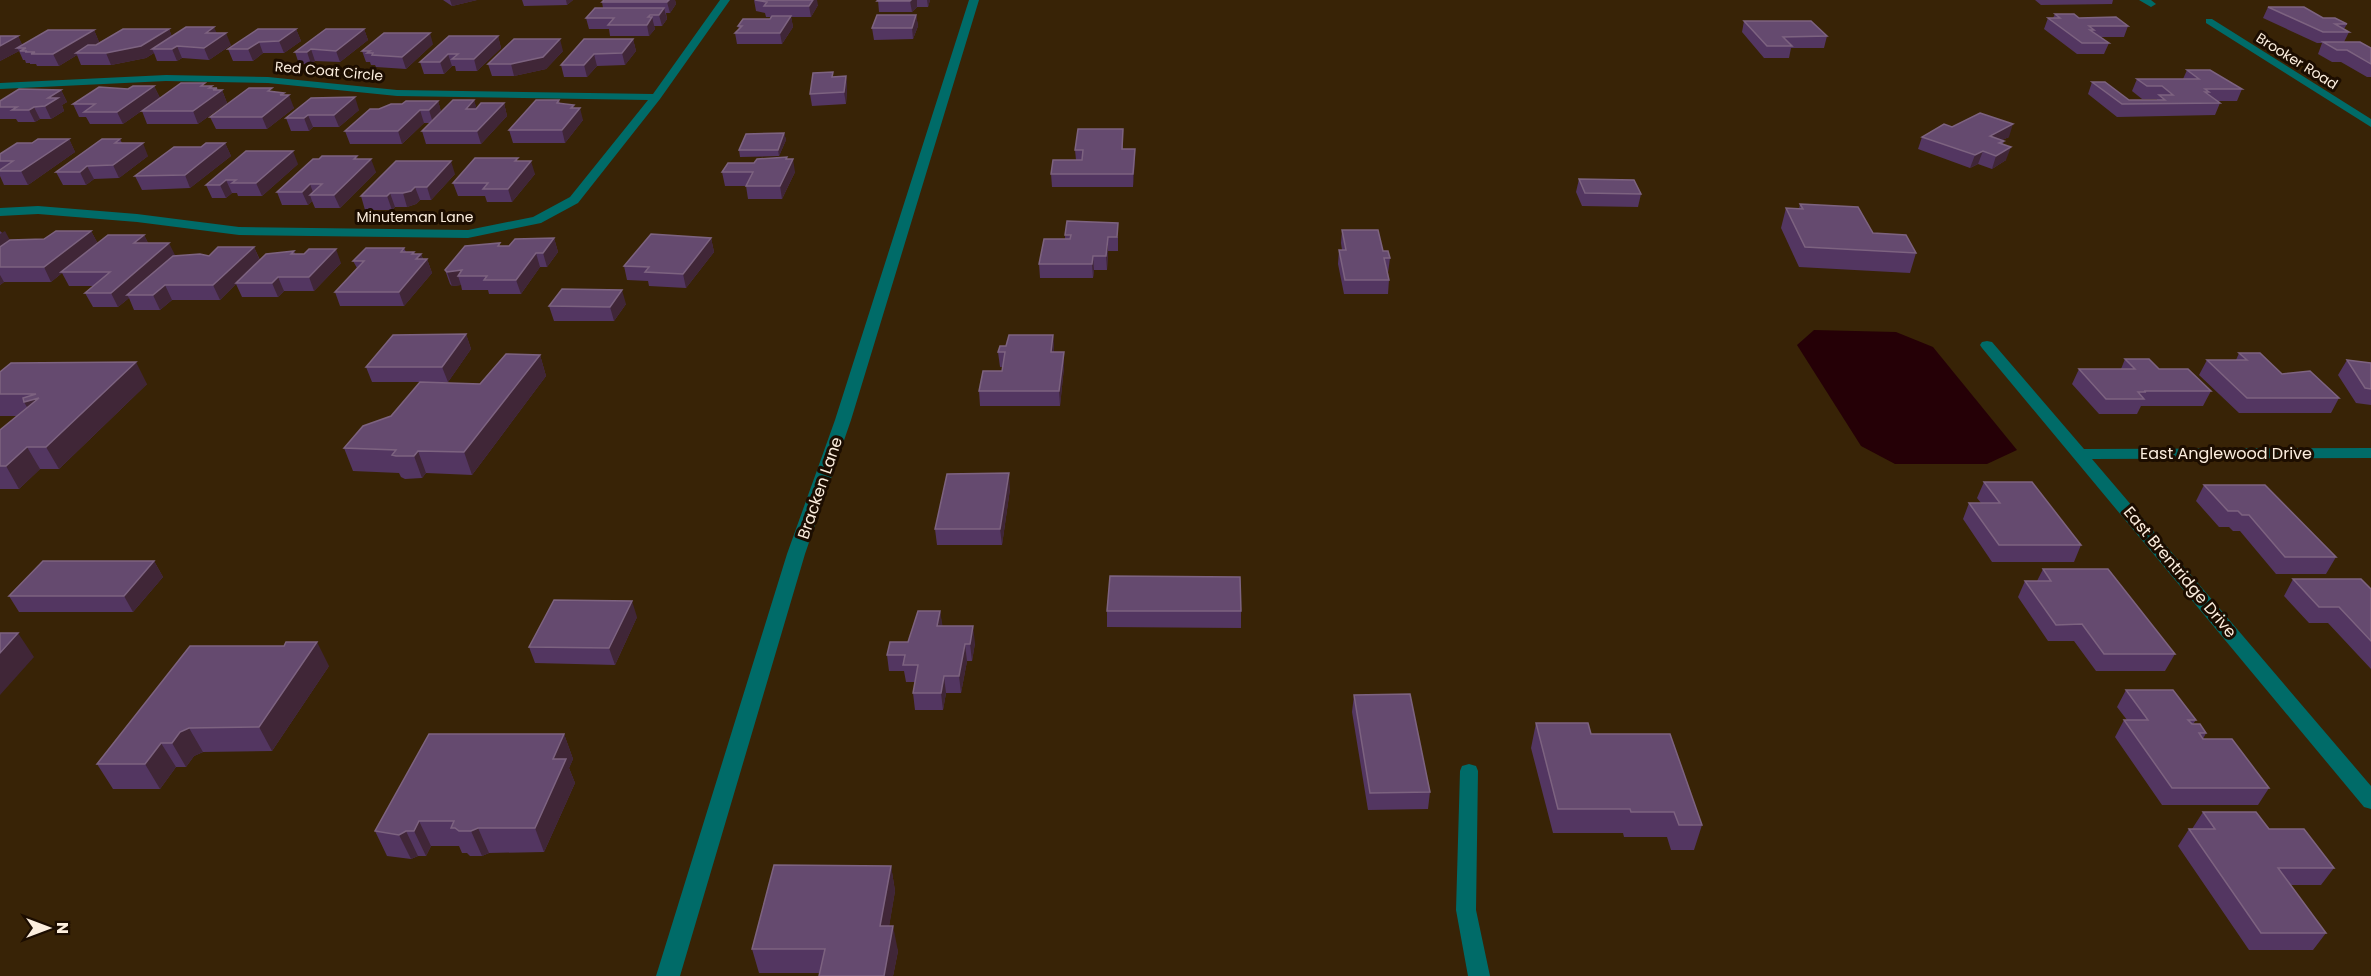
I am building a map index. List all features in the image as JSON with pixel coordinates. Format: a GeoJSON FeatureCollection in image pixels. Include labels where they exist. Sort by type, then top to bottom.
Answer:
{"type":"FeatureCollection","features":[{"type":"Feature","properties":{"kind":"street","name":"Minuteman Lane"},"geometry":{"type":"LineString","coordinates":[[0,212],[38,210],[126,217],[239,231],[468,234],[537,220],[574,200],[656,97],[725,0]]}},
{"type":"Feature","properties":{"kind":"street","name":"Bracken Lane"},"geometry":{"type":"LineString","coordinates":[[668,976],[796,554],[843,420],[974,0]]}},
{"type":"Feature","properties":{"kind":"street","name":"Brooker Road"},"geometry":{"type":"LineString","coordinates":[[2209,21],[2371,124]]}},
{"type":"Feature","properties":{"kind":"street","name":"Red Coat Circle"},"geometry":{"type":"LineString","coordinates":[[0,87],[177,78],[268,80],[397,93],[656,97]]}},
{"type":"Feature","properties":{"kind":"street","name":"East Brentridge Drive"},"geometry":{"type":"LineString","coordinates":[[1987,345],[2371,801]]}},
{"type":"Feature","properties":{"kind":"street","name":"East Anglewood Drive"},"geometry":{"type":"LineString","coordinates":[[2080,454],[2371,453]]}},
{"type":"Feature","properties":{"kind":"lane"},"geometry":{"type":"LineString","coordinates":[[1468,771],[1466,909],[1479,976]]}},
{"type":"Feature","properties":{"kind":"shaded area"},"geometry":{"type":"Polygon","coordinates":[[[1814,330],[1896,332],[1933,347],[2017,450],[1987,464],[1895,464],[1861,446],[1797,345],[1814,330]]]}},
{"type":"Feature","properties":{"kind":"building"},"geometry":{"type":"Polygon","coordinates":[[[604,0],[669,0],[667,2],[602,2],[604,0]]]}},
{"type":"Feature","properties":{"kind":"building"},"geometry":{"type":"Polygon","coordinates":[[[755,0],[813,0],[809,6],[764,6],[767,2],[755,0]]]}},
{"type":"Feature","properties":{"kind":"building"},"geometry":{"type":"Polygon","coordinates":[[[878,0],[911,0],[877,1],[878,0]]]}},
{"type":"Feature","properties":{"kind":"building"},"geometry":{"type":"Polygon","coordinates":[[[2268,7],[2304,7],[2323,18],[2335,18],[2347,24],[2335,24],[2349,32],[2323,32],[2268,7]]]}},
{"type":"Feature","properties":{"kind":"building"},"geometry":{"type":"Polygon","coordinates":[[[595,8],[664,8],[659,15],[648,17],[652,17],[647,25],[608,25],[614,18],[586,18],[595,8]]]}},
{"type":"Feature","properties":{"kind":"building"},"geometry":{"type":"Polygon","coordinates":[[[2055,14],[2074,14],[2079,18],[2116,17],[2128,26],[2089,26],[2094,30],[2090,30],[2109,43],[2082,43],[2048,18],[2060,18],[2055,14]]]}},
{"type":"Feature","properties":{"kind":"building"},"geometry":{"type":"Polygon","coordinates":[[[877,15],[916,15],[912,28],[872,28],[877,15]]]}},
{"type":"Feature","properties":{"kind":"building"},"geometry":{"type":"Polygon","coordinates":[[[772,16],[791,16],[780,33],[735,33],[742,26],[738,26],[743,19],[770,19],[772,16]]]}},
{"type":"Feature","properties":{"kind":"building"},"geometry":{"type":"Polygon","coordinates":[[[1744,21],[1811,21],[1827,36],[1783,37],[1792,46],[1767,46],[1744,21]]]}},
{"type":"Feature","properties":{"kind":"building"},"geometry":{"type":"Polygon","coordinates":[[[186,27],[214,27],[206,33],[226,33],[204,48],[177,46],[172,49],[152,49],[186,27]]]}},
{"type":"Feature","properties":{"kind":"building"},"geometry":{"type":"Polygon","coordinates":[[[123,29],[169,29],[141,46],[106,53],[76,53],[88,45],[96,45],[123,29]]]}},
{"type":"Feature","properties":{"kind":"building"},"geometry":{"type":"Polygon","coordinates":[[[258,29],[296,29],[279,41],[259,42],[248,49],[228,49],[258,29]]]}},
{"type":"Feature","properties":{"kind":"building"},"geometry":{"type":"Polygon","coordinates":[[[326,29],[364,29],[336,51],[311,49],[307,52],[295,52],[326,29]]]}},
{"type":"Feature","properties":{"kind":"building"},"geometry":{"type":"Polygon","coordinates":[[[48,30],[94,30],[53,54],[31,54],[35,52],[20,51],[26,48],[17,48],[48,30]]]}},
{"type":"Feature","properties":{"kind":"building"},"geometry":{"type":"Polygon","coordinates":[[[384,33],[430,33],[402,57],[372,55],[373,53],[367,53],[370,51],[362,51],[384,33]]]}},
{"type":"Feature","properties":{"kind":"building"},"geometry":{"type":"Polygon","coordinates":[[[0,36],[18,36],[0,46],[0,36]]]}},
{"type":"Feature","properties":{"kind":"building"},"geometry":{"type":"Polygon","coordinates":[[[449,36],[498,36],[474,59],[452,59],[458,54],[448,54],[440,62],[420,62],[449,36]]]}},
{"type":"Feature","properties":{"kind":"building"},"geometry":{"type":"Polygon","coordinates":[[[514,39],[560,39],[543,57],[511,64],[488,64],[514,39]]]}},
{"type":"Feature","properties":{"kind":"building"},"geometry":{"type":"Polygon","coordinates":[[[584,39],[633,39],[622,53],[594,54],[584,65],[561,65],[584,39]]]}},
{"type":"Feature","properties":{"kind":"building"},"geometry":{"type":"Polygon","coordinates":[[[2323,42],[2360,42],[2371,48],[2371,64],[2347,50],[2337,50],[2323,42]]]}},
{"type":"Feature","properties":{"kind":"building"},"geometry":{"type":"Polygon","coordinates":[[[2187,70],[2210,70],[2242,89],[2205,89],[2209,92],[2205,92],[2220,103],[2122,104],[2092,82],[2105,82],[2129,100],[2165,100],[2159,95],[2173,95],[2162,86],[2147,86],[2137,79],[2199,79],[2187,70]]]}},
{"type":"Feature","properties":{"kind":"building"},"geometry":{"type":"Polygon","coordinates":[[[833,72],[832,77],[846,76],[844,92],[810,94],[813,73],[833,72]]]}},
{"type":"Feature","properties":{"kind":"building"},"geometry":{"type":"Polygon","coordinates":[[[181,83],[205,83],[201,86],[212,86],[209,88],[222,90],[193,111],[142,111],[181,83]]]}},
{"type":"Feature","properties":{"kind":"building"},"geometry":{"type":"Polygon","coordinates":[[[133,86],[154,86],[117,112],[84,112],[95,104],[73,104],[99,87],[128,89],[133,86]]]}},
{"type":"Feature","properties":{"kind":"building"},"geometry":{"type":"Polygon","coordinates":[[[249,88],[272,88],[268,91],[289,95],[262,117],[210,117],[249,88]]]}},
{"type":"Feature","properties":{"kind":"building"},"geometry":{"type":"Polygon","coordinates":[[[19,89],[61,90],[48,98],[58,98],[45,106],[29,110],[0,107],[0,101],[19,89]]]}},
{"type":"Feature","properties":{"kind":"building"},"geometry":{"type":"Polygon","coordinates":[[[355,97],[334,115],[286,118],[311,98],[355,97]]]}},
{"type":"Feature","properties":{"kind":"building"},"geometry":{"type":"Polygon","coordinates":[[[453,100],[474,100],[466,109],[476,109],[481,103],[504,103],[477,131],[422,131],[453,100]]]}},
{"type":"Feature","properties":{"kind":"building"},"geometry":{"type":"Polygon","coordinates":[[[536,100],[559,100],[557,103],[574,105],[571,108],[580,108],[562,130],[509,130],[536,100]]]}},
{"type":"Feature","properties":{"kind":"building"},"geometry":{"type":"Polygon","coordinates":[[[406,101],[438,101],[429,110],[420,110],[398,131],[345,131],[370,109],[402,104],[406,101]]]}},
{"type":"Feature","properties":{"kind":"building"},"geometry":{"type":"Polygon","coordinates":[[[1980,113],[2013,124],[1990,136],[2004,141],[1999,143],[2011,147],[1996,156],[1983,151],[1975,155],[1922,137],[1944,124],[1952,127],[1980,113]]]}},
{"type":"Feature","properties":{"kind":"building"},"geometry":{"type":"Polygon","coordinates":[[[1078,129],[1123,129],[1122,149],[1135,149],[1133,174],[1051,174],[1053,160],[1082,160],[1083,150],[1075,150],[1078,129]]]}},
{"type":"Feature","properties":{"kind":"building"},"geometry":{"type":"Polygon","coordinates":[[[784,133],[778,150],[739,150],[746,134],[784,133]]]}},
{"type":"Feature","properties":{"kind":"building"},"geometry":{"type":"Polygon","coordinates":[[[38,139],[69,139],[21,171],[0,171],[13,161],[0,161],[0,154],[17,143],[32,143],[38,139]]]}},
{"type":"Feature","properties":{"kind":"building"},"geometry":{"type":"Polygon","coordinates":[[[102,139],[120,139],[115,143],[143,143],[113,165],[87,166],[80,172],[56,172],[102,139]]]}},
{"type":"Feature","properties":{"kind":"building"},"geometry":{"type":"Polygon","coordinates":[[[206,143],[225,143],[185,175],[135,176],[174,147],[201,147],[206,143]]]}},
{"type":"Feature","properties":{"kind":"building"},"geometry":{"type":"Polygon","coordinates":[[[246,151],[293,151],[256,183],[232,183],[236,180],[226,180],[220,185],[206,185],[246,151]]]}},
{"type":"Feature","properties":{"kind":"building"},"geometry":{"type":"Polygon","coordinates":[[[322,156],[357,156],[354,159],[371,159],[334,195],[310,195],[322,184],[310,184],[302,192],[277,192],[313,159],[319,159],[322,156]]]}},
{"type":"Feature","properties":{"kind":"building"},"geometry":{"type":"Polygon","coordinates":[[[787,157],[786,159],[793,159],[780,186],[746,186],[753,172],[722,172],[728,163],[754,163],[757,159],[787,157]]]}},
{"type":"Feature","properties":{"kind":"building"},"geometry":{"type":"Polygon","coordinates":[[[475,158],[518,158],[515,161],[531,161],[508,189],[483,189],[488,183],[453,183],[475,158]]]}},
{"type":"Feature","properties":{"kind":"building"},"geometry":{"type":"Polygon","coordinates":[[[396,161],[451,161],[427,187],[415,187],[411,191],[390,193],[387,196],[361,196],[396,161]]]}},
{"type":"Feature","properties":{"kind":"building"},"geometry":{"type":"Polygon","coordinates":[[[1579,179],[1634,180],[1641,194],[1585,193],[1579,179]]]}},
{"type":"Feature","properties":{"kind":"building"},"geometry":{"type":"Polygon","coordinates":[[[1800,204],[1858,207],[1873,233],[1906,235],[1916,253],[1805,247],[1786,208],[1803,209],[1800,204]]]}},
{"type":"Feature","properties":{"kind":"building"},"geometry":{"type":"Polygon","coordinates":[[[1067,221],[1118,223],[1117,237],[1108,237],[1106,256],[1093,256],[1092,264],[1039,264],[1044,239],[1070,239],[1071,235],[1065,235],[1067,221]]]}},
{"type":"Feature","properties":{"kind":"building"},"geometry":{"type":"Polygon","coordinates":[[[1342,230],[1378,230],[1383,251],[1388,251],[1390,258],[1384,258],[1389,280],[1345,280],[1339,250],[1346,250],[1342,230]]]}},
{"type":"Feature","properties":{"kind":"building"},"geometry":{"type":"Polygon","coordinates":[[[56,231],[91,231],[44,267],[0,267],[0,247],[10,240],[44,239],[56,231]]]}},
{"type":"Feature","properties":{"kind":"building"},"geometry":{"type":"Polygon","coordinates":[[[651,234],[711,238],[683,274],[645,272],[649,267],[624,266],[651,234]]]}},
{"type":"Feature","properties":{"kind":"building"},"geometry":{"type":"Polygon","coordinates":[[[108,235],[144,235],[134,243],[169,243],[111,293],[85,293],[110,272],[61,272],[108,235]]]}},
{"type":"Feature","properties":{"kind":"building"},"geometry":{"type":"Polygon","coordinates":[[[554,238],[543,253],[536,253],[516,280],[484,280],[487,276],[458,276],[462,270],[447,272],[445,270],[465,246],[500,243],[498,246],[509,246],[515,239],[554,238]]]}},
{"type":"Feature","properties":{"kind":"building"},"geometry":{"type":"Polygon","coordinates":[[[218,247],[254,247],[213,285],[165,285],[153,295],[127,295],[173,256],[200,254],[209,256],[218,247]]]}},
{"type":"Feature","properties":{"kind":"building"},"geometry":{"type":"Polygon","coordinates":[[[366,248],[404,248],[401,252],[414,252],[412,254],[421,254],[416,259],[427,259],[399,292],[335,292],[364,261],[353,261],[366,248]]]}},
{"type":"Feature","properties":{"kind":"building"},"geometry":{"type":"Polygon","coordinates":[[[309,249],[336,249],[309,277],[278,277],[272,283],[236,283],[266,254],[294,251],[291,254],[304,254],[309,249]]]}},
{"type":"Feature","properties":{"kind":"building"},"geometry":{"type":"Polygon","coordinates":[[[562,289],[622,290],[610,307],[549,306],[562,289]]]}},
{"type":"Feature","properties":{"kind":"building"},"geometry":{"type":"Polygon","coordinates":[[[466,334],[442,367],[366,367],[393,335],[466,334]]]}},
{"type":"Feature","properties":{"kind":"building"},"geometry":{"type":"Polygon","coordinates":[[[1009,335],[1053,335],[1051,352],[1064,352],[1059,391],[979,391],[983,371],[1002,371],[1005,352],[998,352],[1000,346],[1006,346],[1009,335]]]}},
{"type":"Feature","properties":{"kind":"building"},"geometry":{"type":"Polygon","coordinates":[[[2239,353],[2260,353],[2282,374],[2310,371],[2339,398],[2247,398],[2207,360],[2247,360],[2239,353]]]}},
{"type":"Feature","properties":{"kind":"building"},"geometry":{"type":"Polygon","coordinates":[[[506,354],[540,355],[464,452],[418,451],[414,456],[396,456],[392,455],[396,450],[344,448],[363,426],[391,416],[420,382],[480,384],[506,354]]]}},
{"type":"Feature","properties":{"kind":"building"},"geometry":{"type":"Polygon","coordinates":[[[2125,359],[2149,359],[2159,369],[2188,369],[2211,391],[2144,391],[2146,392],[2138,392],[2144,399],[2106,399],[2079,369],[2135,369],[2125,359]]]}},
{"type":"Feature","properties":{"kind":"building"},"geometry":{"type":"Polygon","coordinates":[[[2347,360],[2371,363],[2371,389],[2365,388],[2347,360]]]}},
{"type":"Feature","properties":{"kind":"building"},"geometry":{"type":"Polygon","coordinates":[[[136,362],[46,447],[27,447],[6,466],[0,466],[0,430],[39,398],[24,402],[23,398],[36,394],[0,394],[0,372],[11,363],[136,362]]]}},
{"type":"Feature","properties":{"kind":"building"},"geometry":{"type":"Polygon","coordinates":[[[1009,473],[1000,529],[935,529],[947,474],[1009,473]]]}},
{"type":"Feature","properties":{"kind":"building"},"geometry":{"type":"Polygon","coordinates":[[[1984,482],[2032,482],[2081,545],[1999,545],[1969,503],[2000,503],[1984,482]]]}},
{"type":"Feature","properties":{"kind":"building"},"geometry":{"type":"Polygon","coordinates":[[[2204,485],[2265,485],[2336,557],[2285,557],[2249,515],[2242,515],[2238,511],[2228,511],[2204,485]]]}},
{"type":"Feature","properties":{"kind":"building"},"geometry":{"type":"Polygon","coordinates":[[[43,561],[154,561],[124,596],[9,596],[43,561]]]}},
{"type":"Feature","properties":{"kind":"building"},"geometry":{"type":"Polygon","coordinates":[[[2043,569],[2108,569],[2175,654],[2104,654],[2082,624],[2056,625],[2025,581],[2051,581],[2043,569]]]}},
{"type":"Feature","properties":{"kind":"building"},"geometry":{"type":"Polygon","coordinates":[[[1110,576],[1240,577],[1241,611],[1107,611],[1110,576]]]}},
{"type":"Feature","properties":{"kind":"building"},"geometry":{"type":"Polygon","coordinates":[[[2293,579],[2361,579],[2371,589],[2371,641],[2339,607],[2319,607],[2293,579]]]}},
{"type":"Feature","properties":{"kind":"building"},"geometry":{"type":"Polygon","coordinates":[[[554,600],[632,601],[609,648],[529,647],[554,600]]]}},
{"type":"Feature","properties":{"kind":"building"},"geometry":{"type":"Polygon","coordinates":[[[918,611],[940,611],[937,626],[973,626],[970,644],[965,644],[959,676],[944,676],[941,693],[913,693],[918,665],[903,665],[905,655],[887,655],[890,642],[908,642],[918,611]]]}},
{"type":"Feature","properties":{"kind":"building"},"geometry":{"type":"Polygon","coordinates":[[[0,633],[18,633],[0,653],[0,633]]]}},
{"type":"Feature","properties":{"kind":"building"},"geometry":{"type":"Polygon","coordinates":[[[286,642],[317,642],[259,727],[189,728],[180,732],[172,743],[161,743],[145,764],[97,764],[190,646],[284,646],[286,642]]]}},
{"type":"Feature","properties":{"kind":"building"},"geometry":{"type":"Polygon","coordinates":[[[2126,690],[2173,690],[2196,720],[2188,720],[2192,724],[2200,724],[2206,733],[2199,733],[2203,739],[2232,739],[2269,788],[2172,788],[2124,720],[2148,720],[2126,690]]]}},
{"type":"Feature","properties":{"kind":"building"},"geometry":{"type":"Polygon","coordinates":[[[1410,694],[1430,792],[1370,793],[1354,695],[1410,694]]]}},
{"type":"Feature","properties":{"kind":"building"},"geometry":{"type":"Polygon","coordinates":[[[1536,723],[1588,723],[1591,734],[1670,734],[1702,825],[1679,825],[1674,812],[1631,812],[1630,809],[1558,809],[1536,723]]]}},
{"type":"Feature","properties":{"kind":"building"},"geometry":{"type":"Polygon","coordinates":[[[429,734],[564,734],[553,759],[566,759],[535,828],[478,828],[471,831],[459,831],[451,828],[454,821],[419,821],[414,831],[406,831],[399,835],[375,831],[429,734]]]}},
{"type":"Feature","properties":{"kind":"building"},"geometry":{"type":"Polygon","coordinates":[[[2203,812],[2256,812],[2269,829],[2304,829],[2334,868],[2278,868],[2326,933],[2261,933],[2189,829],[2215,829],[2203,812]]]}},
{"type":"Feature","properties":{"kind":"building"},"geometry":{"type":"Polygon","coordinates":[[[774,865],[891,866],[880,926],[893,926],[884,976],[819,976],[825,949],[752,949],[774,865]]]}}]}
